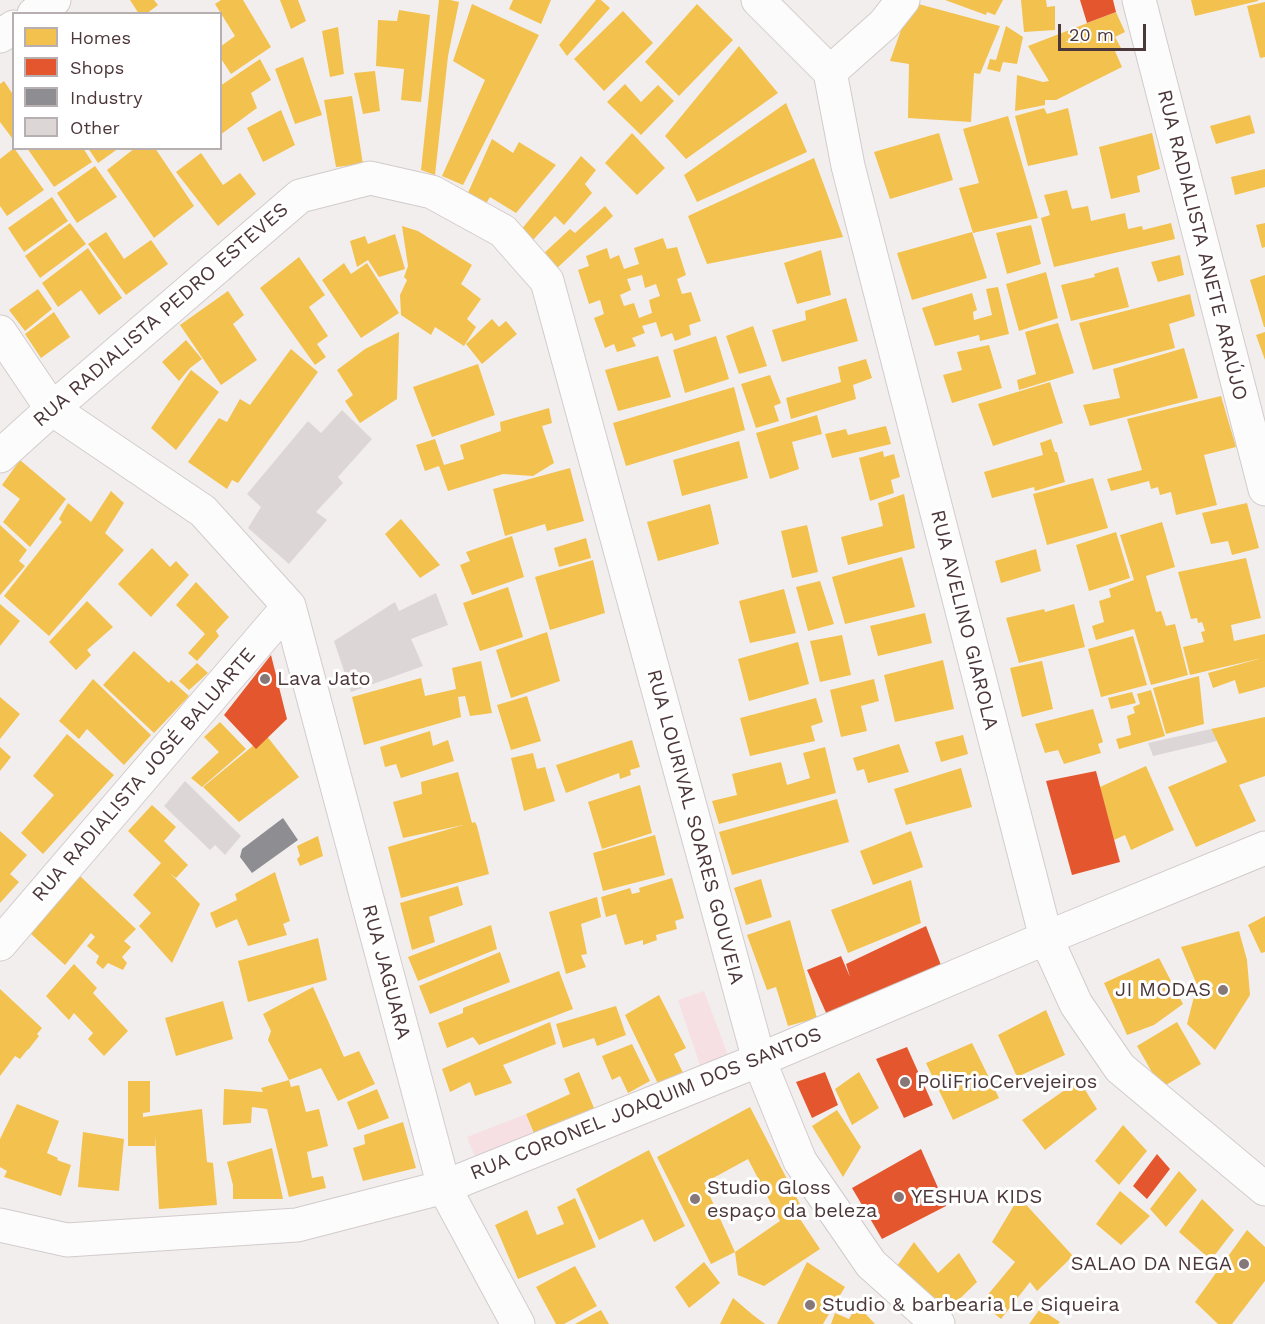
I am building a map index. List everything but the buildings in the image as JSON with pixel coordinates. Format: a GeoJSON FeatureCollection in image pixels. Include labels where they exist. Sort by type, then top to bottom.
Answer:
{"type":"FeatureCollection","features":[{"type":"Feature","properties":{"kind":"street"},"geometry":{"type":"LineString","coordinates":[[37,12],[54,0]]}},
{"type":"Feature","properties":{"kind":"street"},"geometry":{"type":"LineString","coordinates":[[758,0],[830,72],[884,24],[903,0]]}},
{"type":"Feature","properties":{"kind":"street","name":"RUA RADIALISTA ANETE ARAÚJO"},"geometry":{"type":"LineString","coordinates":[[1139,0],[1265,489]]}},
{"type":"Feature","properties":{"kind":"street","name":"RUA AVELINO GIAROLA"},"geometry":{"type":"LineString","coordinates":[[830,72],[848,166],[1046,938],[1076,1004],[1119,1068],[1265,1189]]}},
{"type":"Feature","properties":{"kind":"street","name":"RUA RADIALISTA PEDRO ESTEVES"},"geometry":{"type":"LineString","coordinates":[[0,456],[300,196],[370,178],[432,192],[503,231],[547,281]]}},
{"type":"Feature","properties":{"kind":"street","name":"RUA LOURIVAL SOARES GOUVEIA"},"geometry":{"type":"LineString","coordinates":[[547,281],[759,1060],[800,1161],[871,1264],[938,1324]]}},
{"type":"Feature","properties":{"kind":"street"},"geometry":{"type":"LineString","coordinates":[[0,332],[52,409],[203,511],[289,606]]}},
{"type":"Feature","properties":{"kind":"street","name":"RUA RADIALISTA JOSÉ BALUARTE"},"geometry":{"type":"LineString","coordinates":[[0,944],[289,606]]}},
{"type":"Feature","properties":{"kind":"street","name":"RUA JAGUARA"},"geometry":{"type":"LineString","coordinates":[[289,606],[444,1187],[518,1324]]}},
{"type":"Feature","properties":{"kind":"street","name":"RUA CORONEL JOAQUIM DOS SANTOS"},"geometry":{"type":"LineString","coordinates":[[0,1225],[67,1240],[297,1224],[444,1187],[759,1060],[1265,848]]}},
{"type":"Feature","properties":{"kind":"shaded area"},"geometry":{"type":"Polygon","coordinates":[[[704,991],[729,1058],[701,1068],[678,1000],[704,991]]]}},
{"type":"Feature","properties":{"kind":"shaded area"},"geometry":{"type":"Polygon","coordinates":[[[526,1114],[539,1148],[481,1172],[467,1137],[526,1114]]]}},
{"type":"Feature","properties":{"kind":"place","name":"Lava Jato"},"geometry":{"type":"Point","coordinates":[265,679]}},
{"type":"Feature","properties":{"kind":"place","name":"JI MODAS"},"geometry":{"type":"Point","coordinates":[1223,990]}},
{"type":"Feature","properties":{"kind":"place","name":"PoliFrioCervejeiros"},"geometry":{"type":"Point","coordinates":[905,1082]}},
{"type":"Feature","properties":{"kind":"place","name":"YESHUA KIDS"},"geometry":{"type":"Point","coordinates":[899,1197]}},
{"type":"Feature","properties":{"kind":"place","name":"Studio Gloss espaço da beleza"},"geometry":{"type":"Point","coordinates":[695,1199]}},
{"type":"Feature","properties":{"kind":"place","name":"SALAO DA NEGA"},"geometry":{"type":"Point","coordinates":[1244,1264]}},
{"type":"Feature","properties":{"kind":"place","name":"Studio & barbearia Le Siqueira"},"geometry":{"type":"Point","coordinates":[810,1305]}}]}
